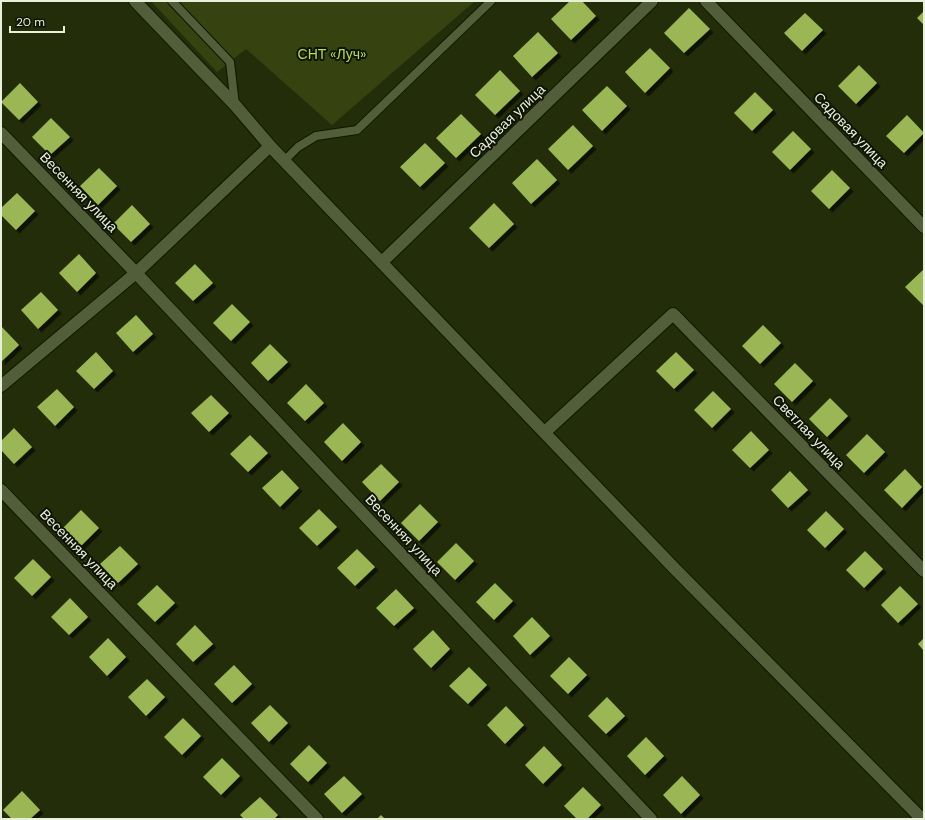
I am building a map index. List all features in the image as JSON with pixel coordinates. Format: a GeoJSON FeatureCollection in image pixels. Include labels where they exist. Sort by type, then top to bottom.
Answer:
{"type":"FeatureCollection","features":[{"type":"Feature","properties":{"kind":"street"},"geometry":{"type":"LineString","coordinates":[[136,1],[235,105],[270,146],[675,569],[922,819]]}},
{"type":"Feature","properties":{"kind":"street","name":"Садовая улица"},"geometry":{"type":"LineString","coordinates":[[382,262],[652,1]]}},
{"type":"Feature","properties":{"kind":"street","name":"Садовая улица"},"geometry":{"type":"LineString","coordinates":[[706,1],[924,227]]}},
{"type":"Feature","properties":{"kind":"street","name":"Весенняя улица"},"geometry":{"type":"LineString","coordinates":[[1,133],[136,273],[651,819]]}},
{"type":"Feature","properties":{"kind":"street"},"geometry":{"type":"LineString","coordinates":[[1,386],[136,273],[270,146]]}},
{"type":"Feature","properties":{"kind":"street","name":"Светлая улица"},"geometry":{"type":"LineString","coordinates":[[545,432],[673,314],[924,571]]}},
{"type":"Feature","properties":{"kind":"street","name":"Весенняя улица"},"geometry":{"type":"LineString","coordinates":[[1,490],[318,819]]}},
{"type":"Feature","properties":{"kind":"lane"},"geometry":{"type":"LineString","coordinates":[[172,1],[230,62],[235,105]]}},
{"type":"Feature","properties":{"kind":"lane"},"geometry":{"type":"LineString","coordinates":[[285,160],[298,147],[316,136],[357,130],[491,1]]}},
{"type":"Feature","properties":{"kind":"green space","name":"СНТ «Луч»"},"geometry":{"type":"Polygon","coordinates":[[[151,1],[475,1],[332,125],[246,49],[217,72],[151,1]]]}},
{"type":"Feature","properties":{"kind":"building"},"geometry":{"type":"Polygon","coordinates":[[[570,1],[582,1],[596,16],[571,40],[551,19],[570,1]]]}},
{"type":"Feature","properties":{"kind":"building"},"geometry":{"type":"Polygon","coordinates":[[[689,8],[710,29],[684,53],[664,33],[689,8]]]}},
{"type":"Feature","properties":{"kind":"building"},"geometry":{"type":"Polygon","coordinates":[[[924,11],[924,25],[917,18],[924,11]]]}},
{"type":"Feature","properties":{"kind":"building"},"geometry":{"type":"Polygon","coordinates":[[[805,13],[823,30],[802,51],[784,33],[805,13]]]}},
{"type":"Feature","properties":{"kind":"building"},"geometry":{"type":"Polygon","coordinates":[[[538,32],[558,53],[532,77],[513,56],[538,32]]]}},
{"type":"Feature","properties":{"kind":"building"},"geometry":{"type":"Polygon","coordinates":[[[650,48],[670,68],[645,93],[625,72],[650,48]]]}},
{"type":"Feature","properties":{"kind":"building"},"geometry":{"type":"Polygon","coordinates":[[[859,65],[877,83],[856,104],[838,86],[859,65]]]}},
{"type":"Feature","properties":{"kind":"building"},"geometry":{"type":"Polygon","coordinates":[[[500,70],[520,91],[495,115],[475,95],[500,70]]]}},
{"type":"Feature","properties":{"kind":"building"},"geometry":{"type":"Polygon","coordinates":[[[20,83],[38,102],[19,120],[1,102],[20,83]]]}},
{"type":"Feature","properties":{"kind":"building"},"geometry":{"type":"Polygon","coordinates":[[[607,86],[627,106],[602,131],[582,110],[607,86]]]}},
{"type":"Feature","properties":{"kind":"building"},"geometry":{"type":"Polygon","coordinates":[[[755,92],[773,110],[752,131],[734,113],[755,92]]]}},
{"type":"Feature","properties":{"kind":"building"},"geometry":{"type":"Polygon","coordinates":[[[461,114],[481,134],[456,158],[436,138],[461,114]]]}},
{"type":"Feature","properties":{"kind":"building"},"geometry":{"type":"Polygon","coordinates":[[[907,115],[924,133],[904,153],[886,136],[907,115]]]}},
{"type":"Feature","properties":{"kind":"building"},"geometry":{"type":"Polygon","coordinates":[[[51,118],[70,137],[50,155],[32,137],[51,118]]]}},
{"type":"Feature","properties":{"kind":"building"},"geometry":{"type":"Polygon","coordinates":[[[573,125],[593,146],[568,170],[548,149],[573,125]]]}},
{"type":"Feature","properties":{"kind":"building"},"geometry":{"type":"Polygon","coordinates":[[[793,131],[811,149],[790,170],[772,152],[793,131]]]}},
{"type":"Feature","properties":{"kind":"building"},"geometry":{"type":"Polygon","coordinates":[[[425,143],[445,163],[420,187],[400,167],[425,143]]]}},
{"type":"Feature","properties":{"kind":"building"},"geometry":{"type":"Polygon","coordinates":[[[537,159],[557,180],[531,204],[512,183],[537,159]]]}},
{"type":"Feature","properties":{"kind":"building"},"geometry":{"type":"Polygon","coordinates":[[[99,168],[117,186],[98,205],[80,186],[99,168]]]}},
{"type":"Feature","properties":{"kind":"building"},"geometry":{"type":"Polygon","coordinates":[[[832,170],[850,188],[829,209],[811,191],[832,170]]]}},
{"type":"Feature","properties":{"kind":"building"},"geometry":{"type":"Polygon","coordinates":[[[17,193],[35,211],[16,230],[1,215],[1,208],[17,193]]]}},
{"type":"Feature","properties":{"kind":"building"},"geometry":{"type":"Polygon","coordinates":[[[494,203],[514,224],[489,248],[469,228],[494,203]]]}},
{"type":"Feature","properties":{"kind":"building"},"geometry":{"type":"Polygon","coordinates":[[[132,205],[150,224],[131,242],[113,224],[132,205]]]}},
{"type":"Feature","properties":{"kind":"building"},"geometry":{"type":"Polygon","coordinates":[[[79,254],[96,273],[77,292],[59,273],[79,254]]]}},
{"type":"Feature","properties":{"kind":"building"},"geometry":{"type":"Polygon","coordinates":[[[195,264],[213,283],[193,301],[175,283],[195,264]]]}},
{"type":"Feature","properties":{"kind":"building"},"geometry":{"type":"Polygon","coordinates":[[[924,269],[924,304],[923,305],[905,287],[924,269]]]}},
{"type":"Feature","properties":{"kind":"building"},"geometry":{"type":"Polygon","coordinates":[[[41,292],[58,310],[38,329],[21,310],[41,292]]]}},
{"type":"Feature","properties":{"kind":"building"},"geometry":{"type":"Polygon","coordinates":[[[232,304],[250,322],[231,341],[213,323],[232,304]]]}},
{"type":"Feature","properties":{"kind":"building"},"geometry":{"type":"Polygon","coordinates":[[[136,315],[153,334],[133,352],[116,333],[136,315]]]}},
{"type":"Feature","properties":{"kind":"building"},"geometry":{"type":"Polygon","coordinates":[[[763,325],[781,343],[760,364],[742,346],[763,325]]]}},
{"type":"Feature","properties":{"kind":"building"},"geometry":{"type":"Polygon","coordinates":[[[1,326],[19,345],[1,362],[1,326]]]}},
{"type":"Feature","properties":{"kind":"building"},"geometry":{"type":"Polygon","coordinates":[[[270,344],[288,362],[268,381],[251,363],[270,344]]]}},
{"type":"Feature","properties":{"kind":"building"},"geometry":{"type":"Polygon","coordinates":[[[96,352],[113,371],[94,389],[76,371],[96,352]]]}},
{"type":"Feature","properties":{"kind":"building"},"geometry":{"type":"Polygon","coordinates":[[[676,352],[694,370],[674,389],[656,371],[676,352]]]}},
{"type":"Feature","properties":{"kind":"building"},"geometry":{"type":"Polygon","coordinates":[[[795,363],[813,381],[792,402],[774,384],[795,363]]]}},
{"type":"Feature","properties":{"kind":"building"},"geometry":{"type":"Polygon","coordinates":[[[306,384],[324,403],[305,421],[287,403],[306,384]]]}},
{"type":"Feature","properties":{"kind":"building"},"geometry":{"type":"Polygon","coordinates":[[[57,389],[74,407],[55,426],[37,407],[57,389]]]}},
{"type":"Feature","properties":{"kind":"building"},"geometry":{"type":"Polygon","coordinates":[[[713,391],[731,409],[712,428],[694,410],[713,391]]]}},
{"type":"Feature","properties":{"kind":"building"},"geometry":{"type":"Polygon","coordinates":[[[211,395],[229,413],[209,432],[191,413],[211,395]]]}},
{"type":"Feature","properties":{"kind":"building"},"geometry":{"type":"Polygon","coordinates":[[[830,398],[848,416],[827,437],[809,419],[830,398]]]}},
{"type":"Feature","properties":{"kind":"building"},"geometry":{"type":"Polygon","coordinates":[[[343,423],[361,442],[342,461],[324,442],[343,423]]]}},
{"type":"Feature","properties":{"kind":"building"},"geometry":{"type":"Polygon","coordinates":[[[14,428],[32,447],[14,464],[1,450],[1,441],[14,428]]]}},
{"type":"Feature","properties":{"kind":"building"},"geometry":{"type":"Polygon","coordinates":[[[751,431],[769,450],[750,468],[732,450],[751,431]]]}},
{"type":"Feature","properties":{"kind":"building"},"geometry":{"type":"Polygon","coordinates":[[[867,434],[885,452],[864,473],[846,455],[867,434]]]}},
{"type":"Feature","properties":{"kind":"building"},"geometry":{"type":"Polygon","coordinates":[[[250,435],[268,453],[248,472],[230,454],[250,435]]]}},
{"type":"Feature","properties":{"kind":"building"},"geometry":{"type":"Polygon","coordinates":[[[381,464],[399,482],[380,501],[362,482],[381,464]]]}},
{"type":"Feature","properties":{"kind":"building"},"geometry":{"type":"Polygon","coordinates":[[[905,469],[922,487],[902,508],[884,490],[905,469]]]}},
{"type":"Feature","properties":{"kind":"building"},"geometry":{"type":"Polygon","coordinates":[[[282,470],[299,488],[280,507],[262,488],[282,470]]]}},
{"type":"Feature","properties":{"kind":"building"},"geometry":{"type":"Polygon","coordinates":[[[790,471],[808,490],[788,508],[771,490],[790,471]]]}},
{"type":"Feature","properties":{"kind":"building"},"geometry":{"type":"Polygon","coordinates":[[[420,504],[438,522],[419,541],[401,523],[420,504]]]}},
{"type":"Feature","properties":{"kind":"building"},"geometry":{"type":"Polygon","coordinates":[[[319,509],[337,527],[317,546],[299,528],[319,509]]]}},
{"type":"Feature","properties":{"kind":"building"},"geometry":{"type":"Polygon","coordinates":[[[81,510],[99,528],[80,547],[62,529],[81,510]]]}},
{"type":"Feature","properties":{"kind":"building"},"geometry":{"type":"Polygon","coordinates":[[[826,511],[844,529],[825,548],[807,530],[826,511]]]}},
{"type":"Feature","properties":{"kind":"building"},"geometry":{"type":"Polygon","coordinates":[[[456,543],[474,561],[455,580],[437,562],[456,543]]]}},
{"type":"Feature","properties":{"kind":"building"},"geometry":{"type":"Polygon","coordinates":[[[120,546],[138,564],[118,583],[100,564],[120,546]]]}},
{"type":"Feature","properties":{"kind":"building"},"geometry":{"type":"Polygon","coordinates":[[[357,549],[375,567],[355,586],[337,568],[357,549]]]}},
{"type":"Feature","properties":{"kind":"building"},"geometry":{"type":"Polygon","coordinates":[[[865,551],[883,569],[864,588],[846,570],[865,551]]]}},
{"type":"Feature","properties":{"kind":"building"},"geometry":{"type":"Polygon","coordinates":[[[33,559],[51,577],[32,596],[14,578],[33,559]]]}},
{"type":"Feature","properties":{"kind":"building"},"geometry":{"type":"Polygon","coordinates":[[[495,583],[513,601],[494,620],[476,602],[495,583]]]}},
{"type":"Feature","properties":{"kind":"building"},"geometry":{"type":"Polygon","coordinates":[[[157,585],[175,603],[155,622],[137,604],[157,585]]]}},
{"type":"Feature","properties":{"kind":"building"},"geometry":{"type":"Polygon","coordinates":[[[900,586],[918,604],[898,623],[881,605],[900,586]]]}},
{"type":"Feature","properties":{"kind":"building"},"geometry":{"type":"Polygon","coordinates":[[[396,589],[414,608],[394,626],[376,608],[396,589]]]}},
{"type":"Feature","properties":{"kind":"building"},"geometry":{"type":"Polygon","coordinates":[[[70,598],[88,617],[69,635],[51,617],[70,598]]]}},
{"type":"Feature","properties":{"kind":"building"},"geometry":{"type":"Polygon","coordinates":[[[532,617],[550,636],[530,655],[513,636],[532,617]]]}},
{"type":"Feature","properties":{"kind":"building"},"geometry":{"type":"Polygon","coordinates":[[[195,625],[213,644],[193,662],[176,644],[195,625]]]}},
{"type":"Feature","properties":{"kind":"building"},"geometry":{"type":"Polygon","coordinates":[[[433,630],[450,649],[431,668],[413,649],[433,630]]]}},
{"type":"Feature","properties":{"kind":"building"},"geometry":{"type":"Polygon","coordinates":[[[108,638],[126,657],[107,676],[89,657],[108,638]]]}},
{"type":"Feature","properties":{"kind":"building"},"geometry":{"type":"Polygon","coordinates":[[[924,638],[924,651],[918,644],[924,638]]]}},
{"type":"Feature","properties":{"kind":"building"},"geometry":{"type":"Polygon","coordinates":[[[569,657],[587,675],[568,694],[550,676],[569,657]]]}},
{"type":"Feature","properties":{"kind":"building"},"geometry":{"type":"Polygon","coordinates":[[[234,665],[252,684],[232,703],[214,684],[234,665]]]}},
{"type":"Feature","properties":{"kind":"building"},"geometry":{"type":"Polygon","coordinates":[[[469,667],[487,685],[468,704],[449,686],[469,667]]]}},
{"type":"Feature","properties":{"kind":"building"},"geometry":{"type":"Polygon","coordinates":[[[147,679],[165,697],[146,716],[128,697],[147,679]]]}},
{"type":"Feature","properties":{"kind":"building"},"geometry":{"type":"Polygon","coordinates":[[[607,697],[625,716],[606,734],[588,716],[607,697]]]}},
{"type":"Feature","properties":{"kind":"building"},"geometry":{"type":"Polygon","coordinates":[[[270,705],[288,723],[269,742],[251,723],[270,705]]]}},
{"type":"Feature","properties":{"kind":"building"},"geometry":{"type":"Polygon","coordinates":[[[506,706],[524,725],[505,744],[487,725],[506,706]]]}},
{"type":"Feature","properties":{"kind":"building"},"geometry":{"type":"Polygon","coordinates":[[[183,718],[201,736],[182,755],[164,737],[183,718]]]}},
{"type":"Feature","properties":{"kind":"building"},"geometry":{"type":"Polygon","coordinates":[[[646,737],[664,756],[645,775],[627,756],[646,737]]]}},
{"type":"Feature","properties":{"kind":"building"},"geometry":{"type":"Polygon","coordinates":[[[309,745],[327,763],[308,782],[290,764],[309,745]]]}},
{"type":"Feature","properties":{"kind":"building"},"geometry":{"type":"Polygon","coordinates":[[[544,746],[562,765],[543,784],[525,765],[544,746]]]}},
{"type":"Feature","properties":{"kind":"building"},"geometry":{"type":"Polygon","coordinates":[[[222,758],[240,776],[221,795],[203,777],[222,758]]]}},
{"type":"Feature","properties":{"kind":"building"},"geometry":{"type":"Polygon","coordinates":[[[344,776],[362,794],[342,813],[324,794],[344,776]]]}},
{"type":"Feature","properties":{"kind":"building"},"geometry":{"type":"Polygon","coordinates":[[[682,776],[700,795],[681,814],[663,795],[682,776]]]}},
{"type":"Feature","properties":{"kind":"building"},"geometry":{"type":"Polygon","coordinates":[[[583,787],[601,805],[587,819],[577,819],[564,806],[583,787]]]}},
{"type":"Feature","properties":{"kind":"building"},"geometry":{"type":"Polygon","coordinates":[[[22,791],[40,810],[30,819],[12,819],[3,810],[22,791]]]}},
{"type":"Feature","properties":{"kind":"building"},"geometry":{"type":"Polygon","coordinates":[[[260,797],[278,815],[274,819],[244,819],[240,815],[260,797]]]}},
{"type":"Feature","properties":{"kind":"building"},"geometry":{"type":"Polygon","coordinates":[[[381,815],[385,819],[377,819],[381,815]]]}}]}
